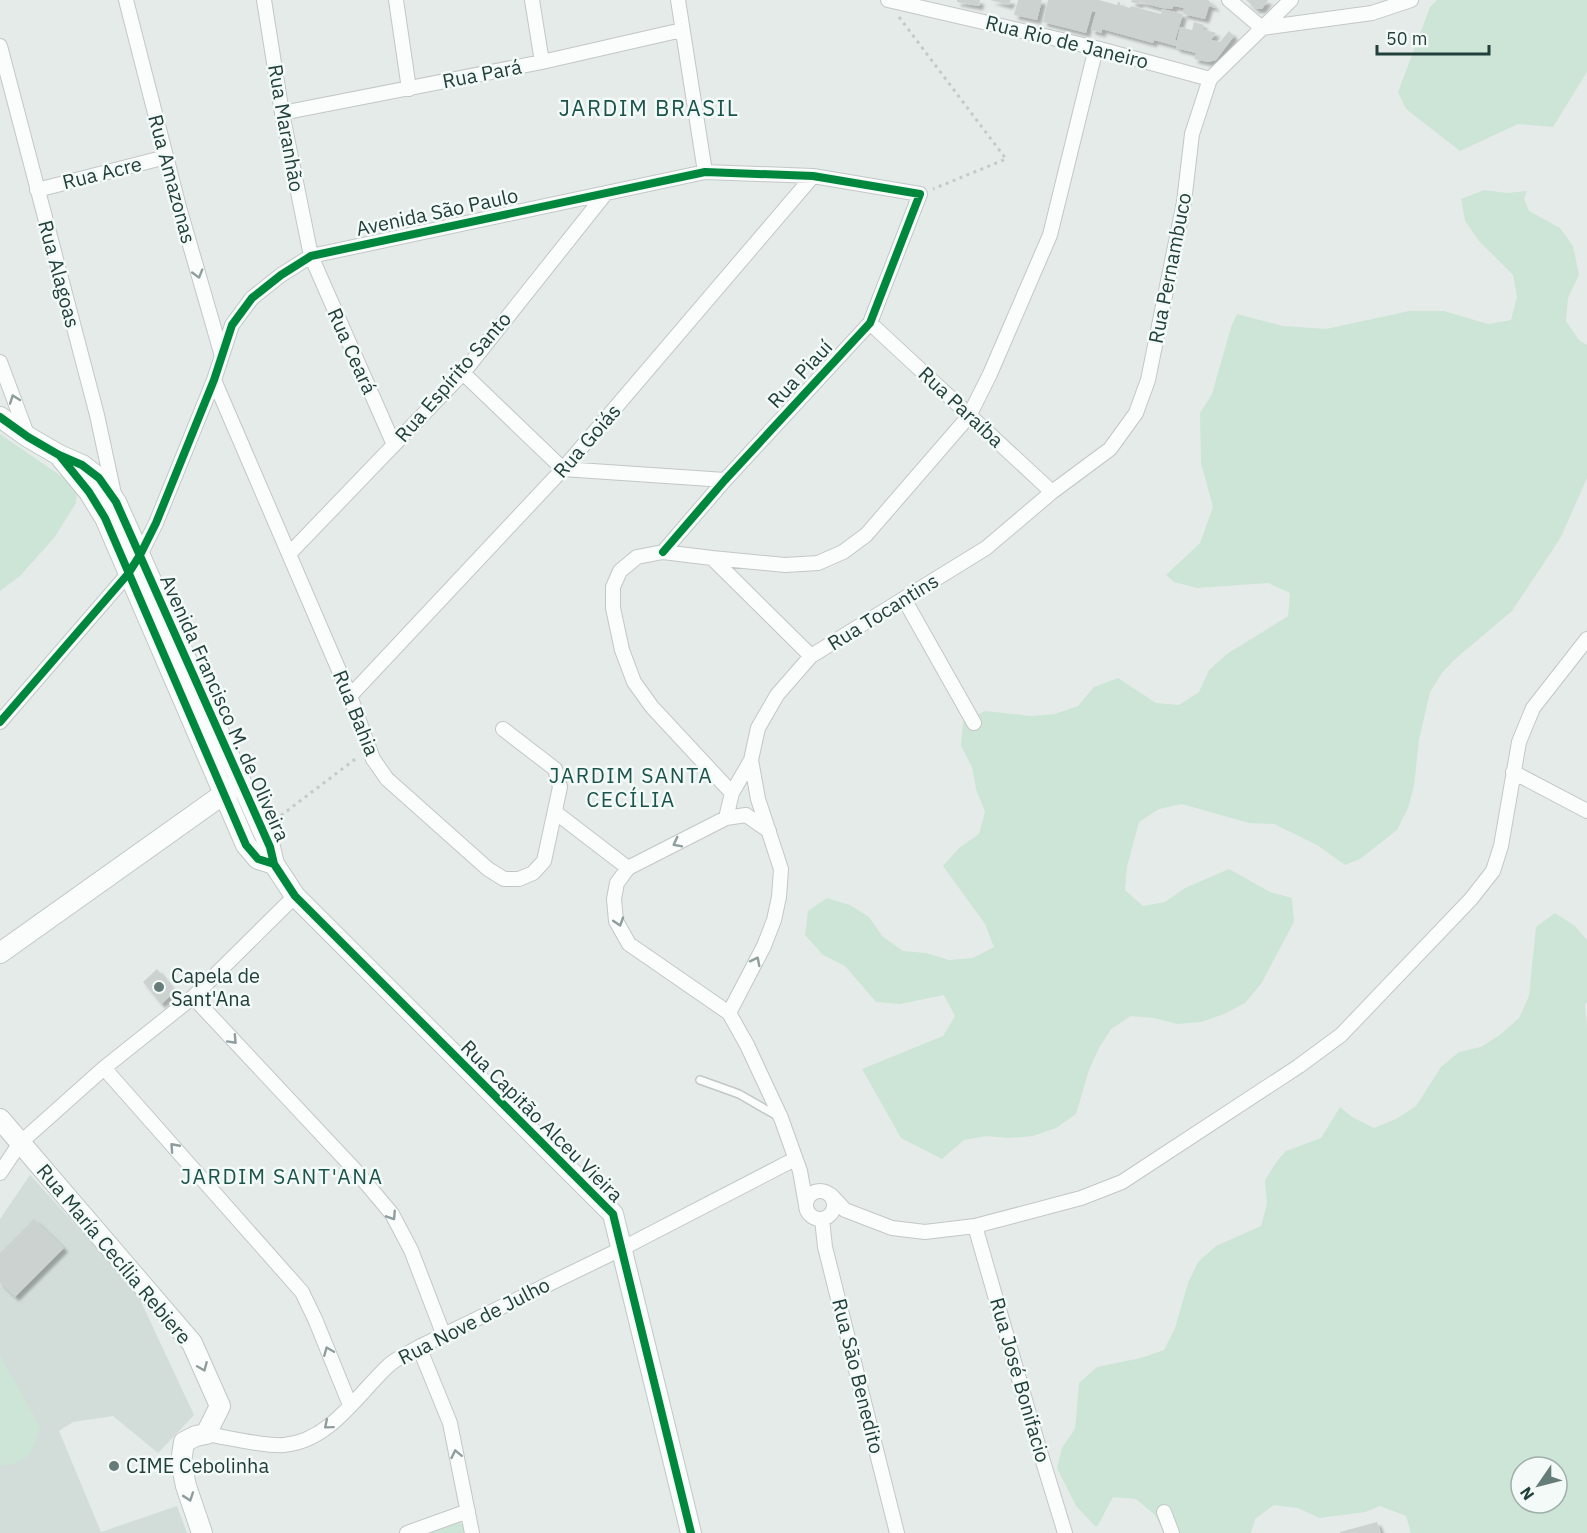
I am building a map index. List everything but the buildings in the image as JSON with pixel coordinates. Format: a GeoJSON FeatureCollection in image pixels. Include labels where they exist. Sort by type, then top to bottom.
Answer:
{"type":"FeatureCollection","features":[{"type":"Feature","properties":{"kind":"street","name":"Rua Amazonas"},"geometry":{"type":"LineString","coordinates":[[126,0],[166,157],[222,356]]}},
{"type":"Feature","properties":{"kind":"street","name":"Rua Maranhão"},"geometry":{"type":"LineString","coordinates":[[264,0],[282,114],[311,256]]}},
{"type":"Feature","properties":{"kind":"street"},"geometry":{"type":"LineString","coordinates":[[396,0],[409,89]]}},
{"type":"Feature","properties":{"kind":"street"},"geometry":{"type":"LineString","coordinates":[[532,0],[542,62]]}},
{"type":"Feature","properties":{"kind":"street"},"geometry":{"type":"LineString","coordinates":[[678,0],[705,172]]}},
{"type":"Feature","properties":{"kind":"street"},"geometry":{"type":"LineString","coordinates":[[1229,0],[1262,28],[1372,14],[1411,0]]}},
{"type":"Feature","properties":{"kind":"street","name":"Rua Pernambuco"},"geometry":{"type":"LineString","coordinates":[[1052,492],[1110,449],[1136,413],[1148,380],[1184,202],[1192,134],[1210,79],[1291,0]]}},
{"type":"Feature","properties":{"kind":"street","name":"Rua Rio de Janeiro"},"geometry":{"type":"LineString","coordinates":[[890,5],[1096,48],[1210,79]]}},
{"type":"Feature","properties":{"kind":"street","name":"Rua Pará"},"geometry":{"type":"LineString","coordinates":[[282,114],[542,62],[682,30]]}},
{"type":"Feature","properties":{"kind":"street","name":"Rua Alagoas"},"geometry":{"type":"LineString","coordinates":[[0,46],[97,415],[108,507]]}},
{"type":"Feature","properties":{"kind":"street"},"geometry":{"type":"LineString","coordinates":[[732,793],[652,707],[634,682],[622,650],[613,608],[613,587],[621,571],[637,557],[663,552],[785,565],[818,562],[843,552],[866,535],[969,416],[990,374],[1050,236],[1096,48]]}},
{"type":"Feature","properties":{"kind":"street","name":"Rua Acre"},"geometry":{"type":"LineString","coordinates":[[37,190],[166,157]]}},
{"type":"Feature","properties":{"kind":"street","name":"Avenida São Paulo"},"geometry":{"type":"LineString","coordinates":[[0,722],[128,573],[140,555],[156,523],[214,380],[232,325],[252,298],[281,275],[311,256],[705,172],[813,176],[920,194]]}},
{"type":"Feature","properties":{"kind":"street","name":"Rua Goiás"},"geometry":{"type":"LineString","coordinates":[[350,696],[563,469],[813,176]]}},
{"type":"Feature","properties":{"kind":"street","name":"Rua Espírito Santo"},"geometry":{"type":"LineString","coordinates":[[290,553],[463,373],[606,193]]}},
{"type":"Feature","properties":{"kind":"street","name":"Rua Piauí"},"geometry":{"type":"LineString","coordinates":[[663,552],[724,480],[870,323],[920,194]]}},
{"type":"Feature","properties":{"kind":"street","name":"Rua Ceará"},"geometry":{"type":"LineString","coordinates":[[311,256],[394,445]]}},
{"type":"Feature","properties":{"kind":"street","name":"Rua Paraíba"},"geometry":{"type":"LineString","coordinates":[[870,323],[1052,492]]}},
{"type":"Feature","properties":{"kind":"street"},"geometry":{"type":"LineString","coordinates":[[0,362],[28,437]]}},
{"type":"Feature","properties":{"kind":"street"},"geometry":{"type":"LineString","coordinates":[[463,373],[563,469],[724,480]]}},
{"type":"Feature","properties":{"kind":"street","name":"Rua Bahia"},"geometry":{"type":"LineString","coordinates":[[214,380],[350,696],[373,759],[387,779],[488,869],[504,879],[519,879],[533,873],[544,861],[560,787],[555,769],[503,729]]}},
{"type":"Feature","properties":{"kind":"street","name":"Avenida Francisco M. de Oliveira"},"geometry":{"type":"LineString","coordinates":[[0,417],[59,455],[89,492],[108,507],[140,555],[270,847],[274,864]]}},
{"type":"Feature","properties":{"kind":"street","name":"Rua Tocantins"},"geometry":{"type":"LineString","coordinates":[[726,818],[732,793],[751,760],[758,728],[777,695],[812,656],[986,548],[1052,492]]}},
{"type":"Feature","properties":{"kind":"street","name":"Avenida Francisco M. de Oliveira"},"geometry":{"type":"LineString","coordinates":[[108,507],[128,573],[246,845],[258,859],[274,864]]}},
{"type":"Feature","properties":{"kind":"street"},"geometry":{"type":"LineString","coordinates":[[712,558],[812,656]]}},
{"type":"Feature","properties":{"kind":"street"},"geometry":{"type":"LineString","coordinates":[[904,598],[974,723]]}},
{"type":"Feature","properties":{"kind":"street"},"geometry":{"type":"LineString","coordinates":[[797,1165],[845,1209],[892,1228],[926,1232],[975,1226],[1081,1198],[1122,1182],[1299,1066],[1341,1035],[1471,899],[1493,871],[1501,846],[1518,742],[1533,708],[1587,639]]}},
{"type":"Feature","properties":{"kind":"street","name":"Rua Tocantins"},"geometry":{"type":"LineString","coordinates":[[729,1013],[764,946],[774,920],[781,869],[758,799],[751,760]]}},
{"type":"Feature","properties":{"kind":"street"},"geometry":{"type":"LineString","coordinates":[[1513,772],[1587,812]]}},
{"type":"Feature","properties":{"kind":"street"},"geometry":{"type":"LineString","coordinates":[[0,953],[223,793],[241,783]]}},
{"type":"Feature","properties":{"kind":"street"},"geometry":{"type":"LineString","coordinates":[[555,812],[628,868]]}},
{"type":"Feature","properties":{"kind":"street"},"geometry":{"type":"LineString","coordinates":[[769,831],[747,815],[726,818],[628,868],[617,883],[614,898],[616,921],[628,944],[729,1013],[747,1045],[781,1118],[811,1216],[826,1216],[845,1209]]}},
{"type":"Feature","properties":{"kind":"street","name":"Rua Capitão Alceu Vieira"},"geometry":{"type":"LineString","coordinates":[[274,864],[295,896],[613,1214],[691,1533]]}},
{"type":"Feature","properties":{"kind":"street"},"geometry":{"type":"LineString","coordinates":[[0,1173],[20,1143],[104,1068],[193,997],[295,896]]}},
{"type":"Feature","properties":{"kind":"street"},"geometry":{"type":"LineString","coordinates":[[193,997],[347,1161],[392,1214],[411,1250],[444,1336]]}},
{"type":"Feature","properties":{"kind":"street"},"geometry":{"type":"LineString","coordinates":[[104,1068],[302,1292],[351,1405]]}},
{"type":"Feature","properties":{"kind":"street"},"geometry":{"type":"LineString","coordinates":[[0,1119],[20,1143]]}},
{"type":"Feature","properties":{"kind":"street","name":"Rua María Cecília Rebiere"},"geometry":{"type":"LineString","coordinates":[[20,1143],[192,1343],[220,1406],[206,1434]]}},
{"type":"Feature","properties":{"kind":"street","name":"Rua Nove de Julho"},"geometry":{"type":"LineString","coordinates":[[206,1434],[281,1446],[304,1442],[325,1429],[390,1364],[419,1347],[797,1165]]}},
{"type":"Feature","properties":{"kind":"street"},"geometry":{"type":"LineString","coordinates":[[806,1205],[809,1194],[825,1192]]}},
{"type":"Feature","properties":{"kind":"street","name":"Rua São Benedito"},"geometry":{"type":"LineString","coordinates":[[825,1192],[834,1205],[826,1216],[825,1247],[897,1533]]}},
{"type":"Feature","properties":{"kind":"street","name":"Rua José Bonifacio"},"geometry":{"type":"LineString","coordinates":[[975,1226],[1065,1533]]}},
{"type":"Feature","properties":{"kind":"street"},"geometry":{"type":"LineString","coordinates":[[419,1347],[450,1423],[472,1533]]}},
{"type":"Feature","properties":{"kind":"street"},"geometry":{"type":"LineString","coordinates":[[202,1533],[186,1486],[181,1462],[184,1442],[206,1434]]}},
{"type":"Feature","properties":{"kind":"street"},"geometry":{"type":"LineString","coordinates":[[406,1533],[468,1511]]}},
{"type":"Feature","properties":{"kind":"street"},"geometry":{"type":"LineString","coordinates":[[1164,1512],[1172,1533]]}},
{"type":"Feature","properties":{"kind":"lane"},"geometry":{"type":"LineString","coordinates":[[700,1080],[739,1094],[781,1118]]}},
{"type":"Feature","properties":{"kind":"path"},"geometry":{"type":"LineString","coordinates":[[890,5],[1006,159],[920,194]]}},
{"type":"Feature","properties":{"kind":"path"},"geometry":{"type":"LineString","coordinates":[[261,831],[369,749]]}},
{"type":"Feature","properties":{"kind":"shaded area"},"geometry":{"type":"Polygon","coordinates":[[[30,1175],[136,1291],[194,1415],[158,1453],[113,1416],[73,1422],[59,1431],[101,1532],[177,1506],[187,1533],[0,1533],[0,1219],[30,1175]]]}},
{"type":"Feature","properties":{"kind":"green space"},"geometry":{"type":"Polygon","coordinates":[[[1437,0],[1587,0],[1587,72],[1553,127],[1518,124],[1460,151],[1406,109],[1398,92],[1430,7],[1437,0]]]}},
{"type":"Feature","properties":{"kind":"green space"},"geometry":{"type":"Polygon","coordinates":[[[1484,190],[1507,193],[1527,191],[1524,199],[1529,211],[1560,228],[1573,246],[1579,275],[1568,298],[1566,321],[1579,340],[1587,345],[1587,478],[1561,537],[1512,611],[1454,660],[1430,692],[1419,740],[1414,786],[1408,808],[1397,830],[1360,859],[1345,865],[1317,845],[1274,824],[1249,823],[1182,804],[1159,809],[1139,822],[1127,867],[1125,890],[1143,906],[1165,902],[1185,888],[1229,869],[1270,892],[1292,898],[1294,922],[1261,984],[1245,1003],[1201,1022],[1177,1024],[1154,1018],[1131,1016],[1111,1029],[1089,1070],[1076,1114],[1056,1128],[1033,1136],[1009,1138],[986,1136],[964,1140],[942,1159],[901,1138],[862,1069],[943,1036],[955,1016],[944,995],[900,1004],[876,1002],[845,966],[823,955],[805,935],[808,911],[827,898],[850,905],[869,917],[882,936],[903,951],[926,953],[949,960],[973,958],[994,947],[985,924],[943,866],[959,848],[979,834],[985,812],[976,789],[972,767],[961,746],[963,722],[985,711],[1031,716],[1055,714],[1078,706],[1094,687],[1118,678],[1156,703],[1179,705],[1199,692],[1209,670],[1227,654],[1288,616],[1290,593],[1268,583],[1197,588],[1174,582],[1166,575],[1200,543],[1213,507],[1201,463],[1200,413],[1212,394],[1231,327],[1237,314],[1283,326],[1326,329],[1409,311],[1444,311],[1488,324],[1511,320],[1517,297],[1513,275],[1479,241],[1465,221],[1461,199],[1484,190]]]}},
{"type":"Feature","properties":{"kind":"green space"},"geometry":{"type":"Polygon","coordinates":[[[0,434],[77,487],[76,503],[54,538],[20,576],[0,591],[0,434]]]}},
{"type":"Feature","properties":{"kind":"green space"},"geometry":{"type":"Polygon","coordinates":[[[1555,913],[1575,926],[1587,940],[1587,1002],[1585,1005],[1587,1026],[1587,1533],[1411,1533],[1406,1516],[1380,1506],[1365,1512],[1319,1518],[1298,1508],[1274,1505],[1255,1519],[1251,1533],[1164,1533],[1155,1515],[1136,1499],[1113,1497],[1097,1527],[1094,1525],[1076,1506],[1057,1468],[1062,1448],[1075,1429],[1079,1383],[1097,1367],[1141,1358],[1164,1350],[1175,1328],[1188,1283],[1198,1262],[1216,1246],[1261,1226],[1267,1204],[1265,1180],[1286,1151],[1321,1138],[1340,1107],[1352,1117],[1374,1128],[1396,1119],[1416,1106],[1441,1067],[1459,1052],[1481,1047],[1519,1018],[1529,996],[1536,927],[1555,913]]]}},
{"type":"Feature","properties":{"kind":"green space"},"geometry":{"type":"Polygon","coordinates":[[[0,1355],[40,1427],[35,1444],[28,1455],[17,1462],[0,1466],[0,1355]]]}},
{"type":"Feature","properties":{"kind":"green space"},"geometry":{"type":"Polygon","coordinates":[[[458,1522],[463,1524],[465,1533],[428,1533],[458,1522]]]}},
{"type":"Feature","properties":{"kind":"cycle path"},"geometry":{"type":"LineString","coordinates":[[0,722],[128,574],[140,555],[156,523],[214,380],[232,325],[252,298],[281,275],[311,256],[705,172],[813,176],[920,194],[870,323],[725,480],[663,552]]}},
{"type":"Feature","properties":{"kind":"cycle path"},"geometry":{"type":"LineString","coordinates":[[0,417],[28,437],[82,465],[99,478],[116,502],[270,847],[274,864],[295,896],[613,1214],[691,1533]]}},
{"type":"Feature","properties":{"kind":"cycle path"},"geometry":{"type":"LineString","coordinates":[[60,456],[89,492],[105,518],[246,845],[258,859],[274,864]]}},
{"type":"Feature","properties":{"kind":"place","name":"Capela de Sant'Ana"},"geometry":{"type":"Point","coordinates":[159,987]}},
{"type":"Feature","properties":{"kind":"place","name":"CIME Cebolinha"},"geometry":{"type":"Point","coordinates":[114,1466]}},
{"type":"Feature","properties":{"kind":"district","name":"JARDIM BRASIL"},"geometry":{"type":"Point","coordinates":[649,108]}},
{"type":"Feature","properties":{"kind":"district","name":"JARDIM SANTA CECÍLIA"},"geometry":{"type":"Point","coordinates":[631,788]}},
{"type":"Feature","properties":{"kind":"district","name":"JARDIM SANT'ANA"},"geometry":{"type":"Point","coordinates":[282,1177]}}]}
